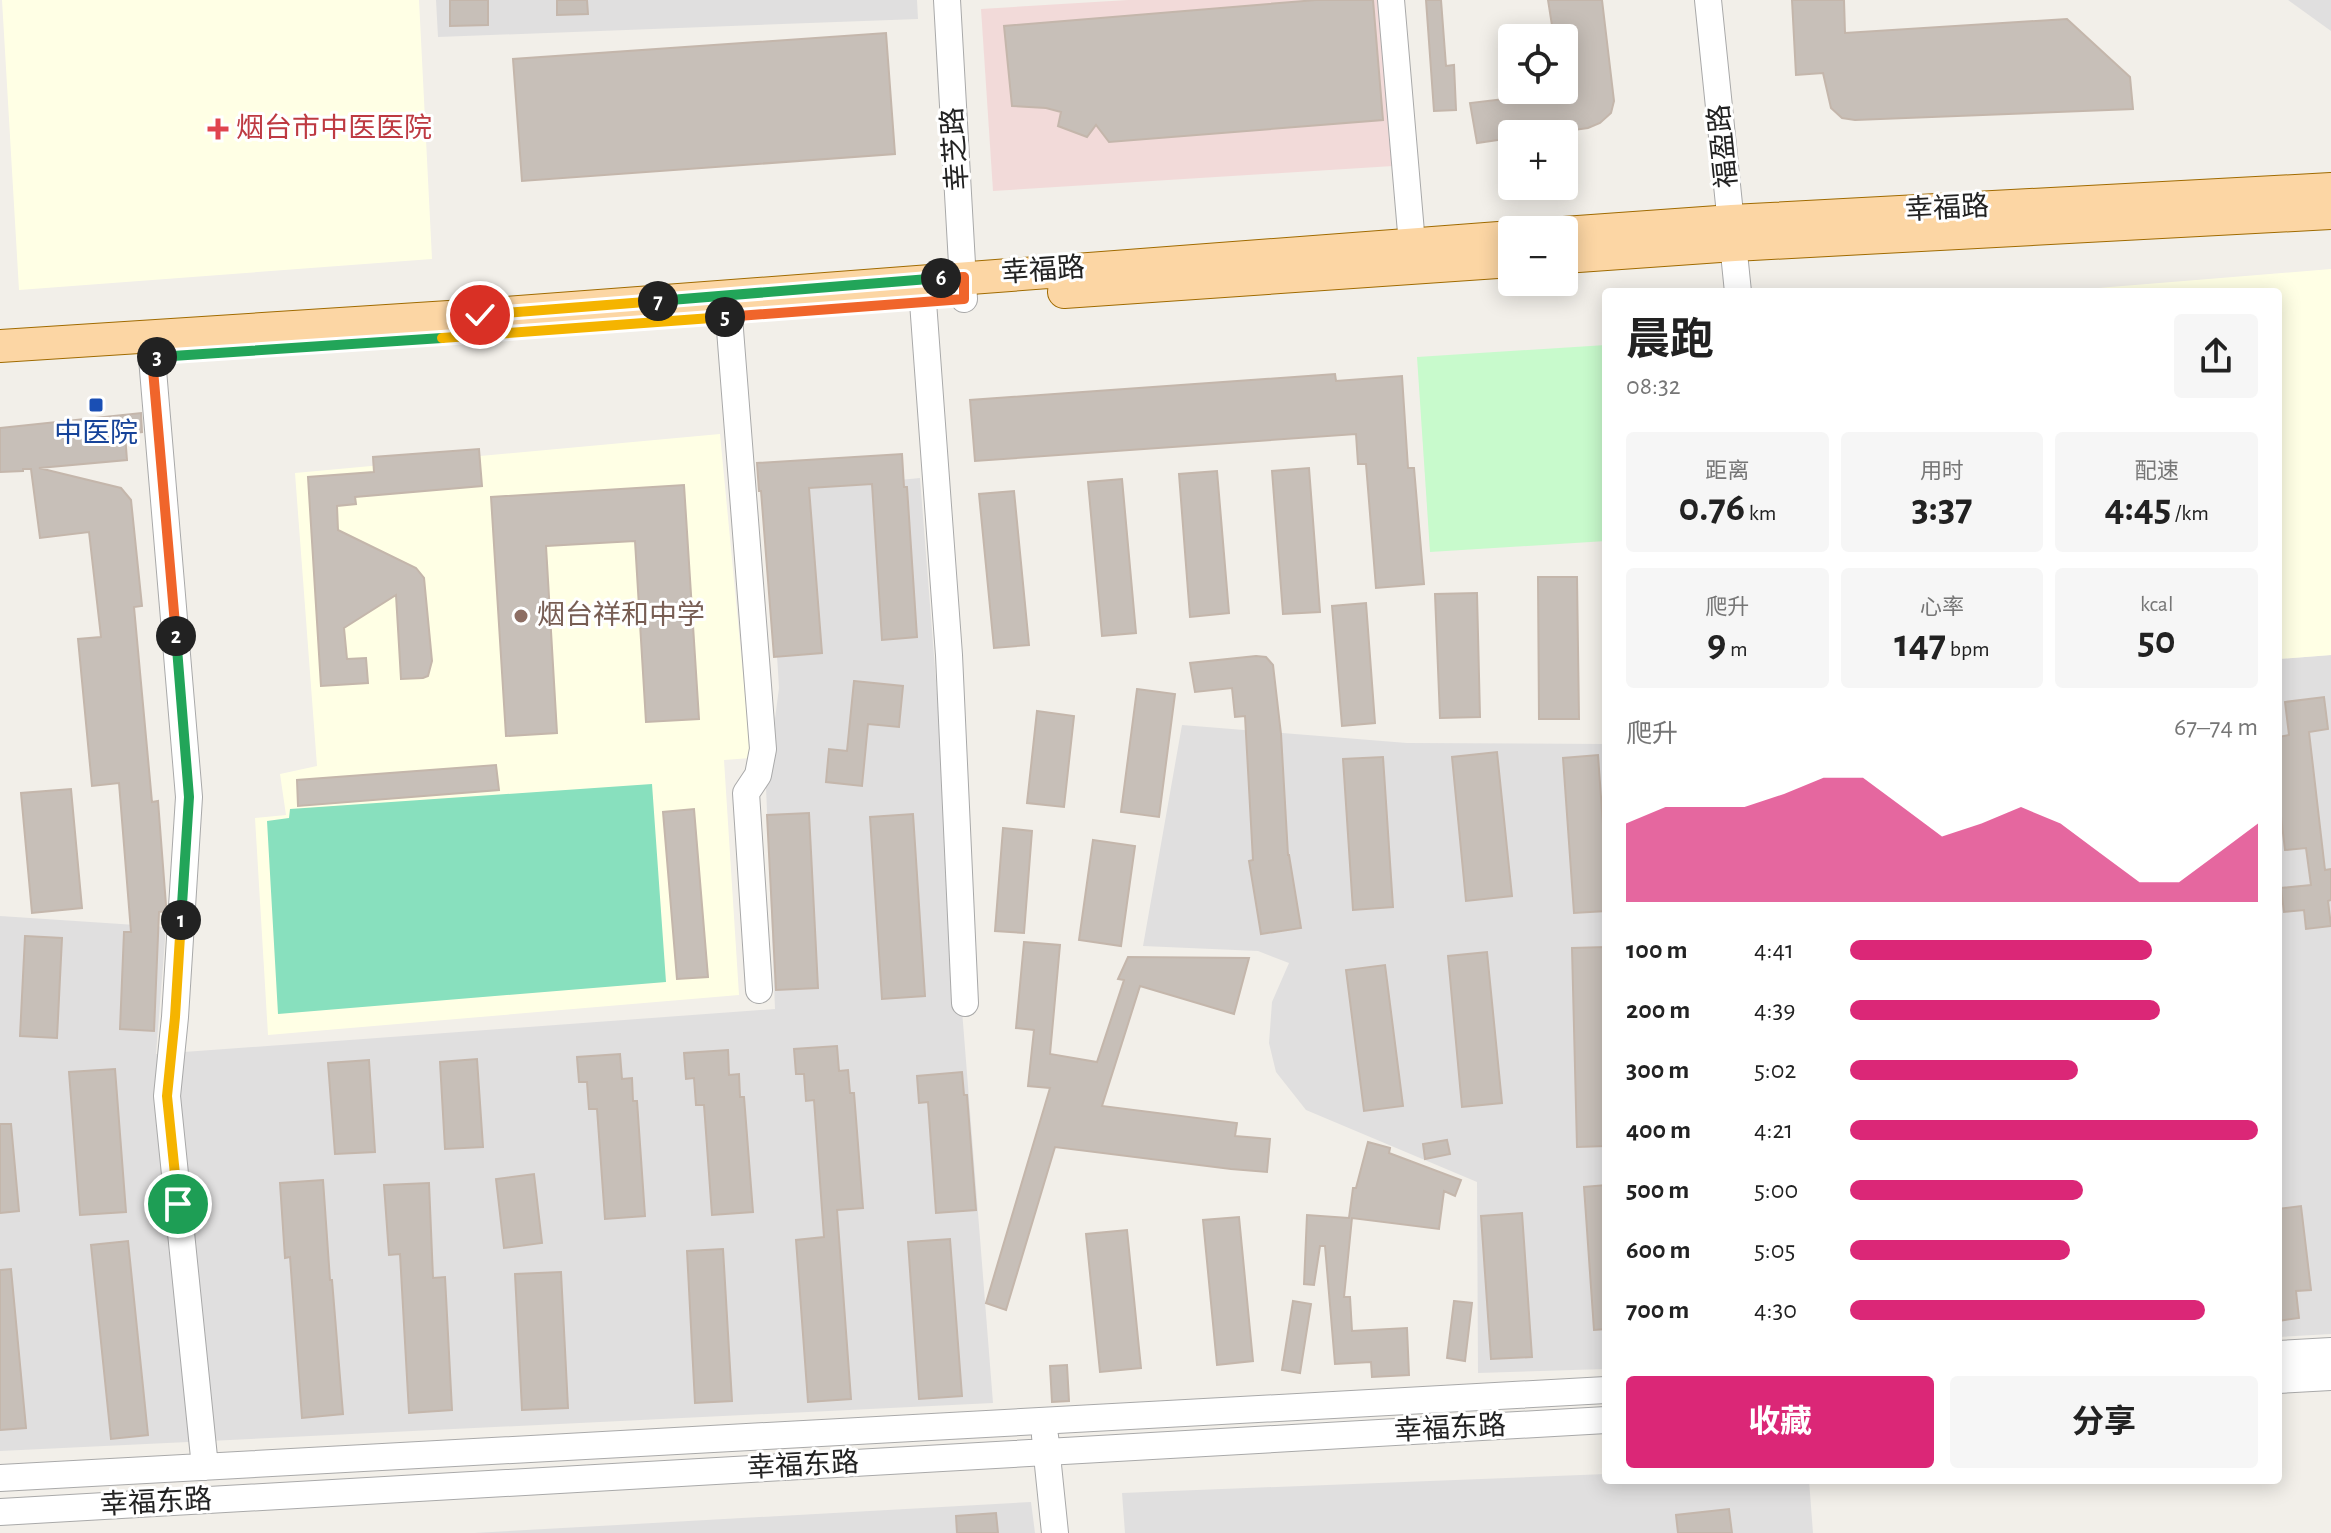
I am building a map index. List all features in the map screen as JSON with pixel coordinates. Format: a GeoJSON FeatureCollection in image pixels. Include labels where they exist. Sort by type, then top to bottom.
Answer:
{"type":"FeatureCollection","features":[{"type":"Feature","properties":{"kind":"main road","name":"幸福路"},"geometry":{"type":"LineString","coordinates":[[1578,255],[1733,233],[2331,189]]}},
{"type":"Feature","properties":{"kind":"main road","name":"幸福路"},"geometry":{"type":"LineString","coordinates":[[1578,233],[1733,233],[2331,213]]}},
{"type":"Feature","properties":{"kind":"main road","name":"幸福路"},"geometry":{"type":"LineString","coordinates":[[0,368],[923,302],[964,288],[1498,238]]}},
{"type":"Feature","properties":{"kind":"main road","name":"幸福路"},"geometry":{"type":"LineString","coordinates":[[0,346],[480,315],[1498,262]]}},
{"type":"Feature","properties":{"kind":"street","name":"幸芝路"},"geometry":{"type":"LineString","coordinates":[[947,0],[964,288]]}},
{"type":"Feature","properties":{"kind":"street"},"geometry":{"type":"LineString","coordinates":[[1391,0],[1412,244]]}},
{"type":"Feature","properties":{"kind":"street","name":"福盈路"},"geometry":{"type":"LineString","coordinates":[[1708,0],[1738,288]]}},
{"type":"Feature","properties":{"kind":"street"},"geometry":{"type":"LineString","coordinates":[[923,302],[949,655],[965,1003]]}},
{"type":"Feature","properties":{"kind":"street"},"geometry":{"type":"LineString","coordinates":[[729,317],[763,749],[758,775],[746,793],[759,990]]}},
{"type":"Feature","properties":{"kind":"street"},"geometry":{"type":"LineString","coordinates":[[152,358],[189,797],[167,1096],[205,1467]]}},
{"type":"Feature","properties":{"kind":"street"},"geometry":{"type":"LineString","coordinates":[[2282,1354],[2331,1351]]}},
{"type":"Feature","properties":{"kind":"street"},"geometry":{"type":"LineString","coordinates":[[2282,1380],[2331,1377]]}},
{"type":"Feature","properties":{"kind":"street","name":"幸福东路"},"geometry":{"type":"LineString","coordinates":[[0,1478],[1602,1390]]}},
{"type":"Feature","properties":{"kind":"street","name":"幸福东路"},"geometry":{"type":"LineString","coordinates":[[0,1512],[1602,1420]]}},
{"type":"Feature","properties":{"kind":"street"},"geometry":{"type":"LineString","coordinates":[[1044,1421],[1055,1533]]}},
{"type":"Feature","properties":{"kind":"shaded area","name":"烟台市中医医院"},"geometry":{"type":"Polygon","coordinates":[[[2,0],[419,0],[432,259],[19,290],[2,0]]]}},
{"type":"Feature","properties":{"kind":"shaded area"},"geometry":{"type":"Polygon","coordinates":[[[436,0],[917,0],[918,19],[438,37],[436,0]]]}},
{"type":"Feature","properties":{"kind":"shaded area"},"geometry":{"type":"Polygon","coordinates":[[[1128,0],[1382,0],[1393,166],[993,191],[981,9],[1128,0]]]}},
{"type":"Feature","properties":{"kind":"shaded area"},"geometry":{"type":"Polygon","coordinates":[[[2288,0],[2331,0],[2331,31],[2288,0]]]}},
{"type":"Feature","properties":{"kind":"shaded area"},"geometry":{"type":"Polygon","coordinates":[[[2331,269],[2331,655],[2282,659],[2282,288],[2098,288],[2331,269]]]}},
{"type":"Feature","properties":{"kind":"shaded area","name":"烟台祥和中学"},"geometry":{"type":"Polygon","coordinates":[[[720,434],[751,758],[724,760],[739,995],[268,1035],[255,818],[286,815],[280,774],[317,766],[295,473],[720,434]]]}},
{"type":"Feature","properties":{"kind":"shaded area"},"geometry":{"type":"Polygon","coordinates":[[[920,478],[993,1403],[0,1451],[0,916],[166,927],[156,1054],[775,1009],[766,787],[779,688],[767,493],[920,478]]]}},
{"type":"Feature","properties":{"kind":"shaded area"},"geometry":{"type":"Polygon","coordinates":[[[2331,655],[2331,1334],[2282,1337],[2282,659],[2331,655]]]}},
{"type":"Feature","properties":{"kind":"shaded area"},"geometry":{"type":"Polygon","coordinates":[[[1182,725],[1407,743],[1602,744],[1602,1369],[1478,1373],[1477,1182],[1306,1110],[1276,1072],[1269,1043],[1272,1002],[1289,963],[1258,951],[1143,946],[1182,725]]]}},
{"type":"Feature","properties":{"kind":"shaded area"},"geometry":{"type":"Polygon","coordinates":[[[1602,1474],[1602,1484],[1809,1484],[1813,1533],[1125,1533],[1122,1493],[1602,1474]]]}},
{"type":"Feature","properties":{"kind":"shaded area"},"geometry":{"type":"Polygon","coordinates":[[[1031,1502],[1035,1533],[474,1533],[1031,1502]]]}},
{"type":"Feature","properties":{"kind":"green space"},"geometry":{"type":"Polygon","coordinates":[[[1602,345],[1602,541],[1430,552],[1417,357],[1602,345]]]}},
{"type":"Feature","properties":{"kind":"green space"},"geometry":{"type":"Polygon","coordinates":[[[652,784],[666,982],[278,1014],[267,821],[289,818],[290,809],[652,784]]]}},
{"type":"Feature","properties":{"kind":"building"},"geometry":{"type":"Polygon","coordinates":[[[450,0],[488,0],[488,25],[450,26],[450,0]]]}},
{"type":"Feature","properties":{"kind":"building"},"geometry":{"type":"Polygon","coordinates":[[[557,0],[587,0],[588,14],[557,15],[557,0]]]}},
{"type":"Feature","properties":{"kind":"building"},"geometry":{"type":"Polygon","coordinates":[[[1316,0],[1373,0],[1383,120],[1109,142],[1096,125],[1087,137],[1058,126],[1061,112],[1012,106],[1004,26],[1316,0]]]}},
{"type":"Feature","properties":{"kind":"building"},"geometry":{"type":"Polygon","coordinates":[[[1426,0],[1441,0],[1446,66],[1454,65],[1456,110],[1434,111],[1426,0]]]}},
{"type":"Feature","properties":{"kind":"building"},"geometry":{"type":"Polygon","coordinates":[[[1548,0],[1602,0],[1614,101],[1611,113],[1600,123],[1578,129],[1578,120],[1498,120],[1498,140],[1477,143],[1470,103],[1498,100],[1498,104],[1578,104],[1578,24],[1552,24],[1548,0]]]}},
{"type":"Feature","properties":{"kind":"building"},"geometry":{"type":"Polygon","coordinates":[[[1792,0],[1844,0],[1845,33],[2067,19],[2130,77],[2133,109],[1855,120],[1842,118],[1831,108],[1823,73],[1796,75],[1792,0]]]}},
{"type":"Feature","properties":{"kind":"building"},"geometry":{"type":"Polygon","coordinates":[[[886,33],[895,154],[522,181],[513,59],[886,33]]]}},
{"type":"Feature","properties":{"kind":"building"},"geometry":{"type":"Polygon","coordinates":[[[1335,374],[1336,381],[1402,376],[1408,468],[1414,468],[1424,584],[1376,588],[1366,464],[1358,464],[1356,434],[975,461],[970,400],[1335,374]]]}},
{"type":"Feature","properties":{"kind":"building"},"geometry":{"type":"Polygon","coordinates":[[[141,413],[142,432],[125,434],[127,460],[39,468],[121,488],[131,500],[142,606],[134,607],[152,802],[158,801],[166,905],[166,911],[159,912],[154,1031],[120,1029],[124,932],[131,932],[119,783],[92,786],[78,639],[101,637],[89,532],[40,538],[31,469],[0,472],[0,428],[141,413]]]}},
{"type":"Feature","properties":{"kind":"building"},"geometry":{"type":"Polygon","coordinates":[[[479,449],[482,486],[355,497],[356,504],[337,506],[338,530],[416,568],[424,578],[432,661],[428,676],[401,679],[396,595],[344,628],[347,659],[366,658],[368,683],[321,686],[308,477],[374,472],[373,457],[479,449]]]}},
{"type":"Feature","properties":{"kind":"building"},"geometry":{"type":"Polygon","coordinates":[[[902,454],[917,637],[882,640],[872,484],[809,488],[822,653],[774,657],[757,463],[902,454]]]}},
{"type":"Feature","properties":{"kind":"building"},"geometry":{"type":"Polygon","coordinates":[[[1309,468],[1320,612],[1283,614],[1272,471],[1309,468]]]}},
{"type":"Feature","properties":{"kind":"building"},"geometry":{"type":"Polygon","coordinates":[[[1217,471],[1229,613],[1190,617],[1179,474],[1217,471]]]}},
{"type":"Feature","properties":{"kind":"building"},"geometry":{"type":"Polygon","coordinates":[[[1122,479],[1136,633],[1102,636],[1088,482],[1122,479]]]}},
{"type":"Feature","properties":{"kind":"building"},"geometry":{"type":"Polygon","coordinates":[[[684,485],[699,719],[646,722],[635,541],[546,546],[557,733],[506,736],[491,497],[684,485]]]}},
{"type":"Feature","properties":{"kind":"building"},"geometry":{"type":"Polygon","coordinates":[[[1014,491],[1029,645],[994,648],[979,494],[1014,491]]]}},
{"type":"Feature","properties":{"kind":"building"},"geometry":{"type":"Polygon","coordinates":[[[1538,577],[1577,577],[1579,719],[1539,719],[1538,577]]]}},
{"type":"Feature","properties":{"kind":"building"},"geometry":{"type":"Polygon","coordinates":[[[1477,593],[1480,717],[1440,718],[1435,594],[1477,593]]]}},
{"type":"Feature","properties":{"kind":"building"},"geometry":{"type":"Polygon","coordinates":[[[1366,603],[1375,723],[1342,726],[1332,606],[1366,603]]]}},
{"type":"Feature","properties":{"kind":"building"},"geometry":{"type":"Polygon","coordinates":[[[1266,657],[1273,665],[1281,734],[1288,855],[1301,928],[1261,934],[1249,861],[1253,860],[1245,716],[1235,717],[1232,688],[1195,692],[1190,663],[1266,657]]]}},
{"type":"Feature","properties":{"kind":"building"},"geometry":{"type":"Polygon","coordinates":[[[854,681],[903,686],[899,727],[868,724],[862,786],[826,782],[829,749],[847,751],[854,681]]]}},
{"type":"Feature","properties":{"kind":"building"},"geometry":{"type":"Polygon","coordinates":[[[1137,689],[1175,694],[1159,817],[1121,812],[1137,689]]]}},
{"type":"Feature","properties":{"kind":"building"},"geometry":{"type":"Polygon","coordinates":[[[2324,697],[2328,729],[2309,732],[2325,870],[2331,869],[2331,900],[2328,901],[2331,926],[2306,929],[2304,910],[2284,912],[2282,888],[2311,885],[2306,848],[2285,850],[2282,736],[2289,735],[2285,702],[2324,697]]]}},
{"type":"Feature","properties":{"kind":"building"},"geometry":{"type":"Polygon","coordinates":[[[1037,711],[1074,716],[1064,807],[1027,803],[1037,711]]]}},
{"type":"Feature","properties":{"kind":"building"},"geometry":{"type":"Polygon","coordinates":[[[1497,752],[1512,896],[1466,901],[1452,757],[1497,752]]]}},
{"type":"Feature","properties":{"kind":"building"},"geometry":{"type":"Polygon","coordinates":[[[1598,755],[1602,811],[1602,911],[1574,913],[1563,758],[1598,755]]]}},
{"type":"Feature","properties":{"kind":"building"},"geometry":{"type":"Polygon","coordinates":[[[1383,757],[1393,907],[1353,910],[1343,759],[1383,757]]]}},
{"type":"Feature","properties":{"kind":"building"},"geometry":{"type":"Polygon","coordinates":[[[496,765],[499,790],[298,806],[297,780],[496,765]]]}},
{"type":"Feature","properties":{"kind":"building"},"geometry":{"type":"Polygon","coordinates":[[[71,789],[82,908],[32,913],[21,793],[71,789]]]}},
{"type":"Feature","properties":{"kind":"building"},"geometry":{"type":"Polygon","coordinates":[[[694,809],[708,977],[677,979],[663,812],[694,809]]]}},
{"type":"Feature","properties":{"kind":"building"},"geometry":{"type":"Polygon","coordinates":[[[809,813],[818,988],[776,990],[767,815],[809,813]]]}},
{"type":"Feature","properties":{"kind":"building"},"geometry":{"type":"Polygon","coordinates":[[[913,814],[925,996],[882,999],[870,817],[913,814]]]}},
{"type":"Feature","properties":{"kind":"building"},"geometry":{"type":"Polygon","coordinates":[[[1003,828],[1032,831],[1024,933],[995,931],[1003,828]]]}},
{"type":"Feature","properties":{"kind":"building"},"geometry":{"type":"Polygon","coordinates":[[[1093,840],[1135,846],[1121,946],[1079,940],[1093,840]]]}},
{"type":"Feature","properties":{"kind":"building"},"geometry":{"type":"Polygon","coordinates":[[[25,936],[62,938],[57,1038],[20,1036],[25,936]]]}},
{"type":"Feature","properties":{"kind":"building"},"geometry":{"type":"Polygon","coordinates":[[[1024,942],[1060,945],[1050,1054],[1097,1062],[1124,980],[1118,979],[1128,957],[1249,958],[1234,1014],[1140,986],[1102,1106],[1237,1123],[1235,1136],[1270,1139],[1267,1172],[1055,1147],[1006,1310],[986,1303],[1050,1088],[1028,1086],[1034,1030],[1016,1028],[1024,942]]]}},
{"type":"Feature","properties":{"kind":"building"},"geometry":{"type":"Polygon","coordinates":[[[1602,947],[1602,1146],[1577,1147],[1572,948],[1602,947]]]}},
{"type":"Feature","properties":{"kind":"building"},"geometry":{"type":"Polygon","coordinates":[[[1487,952],[1502,1103],[1462,1107],[1448,956],[1487,952]]]}},
{"type":"Feature","properties":{"kind":"building"},"geometry":{"type":"Polygon","coordinates":[[[1385,965],[1403,1106],[1364,1111],[1346,970],[1385,965]]]}},
{"type":"Feature","properties":{"kind":"building"},"geometry":{"type":"Polygon","coordinates":[[[837,1046],[839,1071],[848,1070],[850,1093],[854,1093],[863,1208],[837,1210],[851,1399],[808,1402],[796,1240],[824,1237],[814,1100],[806,1101],[804,1074],[796,1074],[794,1049],[837,1046]]]}},
{"type":"Feature","properties":{"kind":"building"},"geometry":{"type":"Polygon","coordinates":[[[728,1050],[729,1075],[739,1074],[740,1097],[744,1097],[753,1212],[712,1215],[704,1105],[696,1105],[694,1078],[686,1079],[684,1053],[728,1050]]]}},
{"type":"Feature","properties":{"kind":"building"},"geometry":{"type":"Polygon","coordinates":[[[620,1054],[622,1079],[632,1078],[633,1101],[637,1101],[645,1216],[605,1219],[597,1109],[589,1109],[587,1082],[579,1082],[577,1057],[620,1054]]]}},
{"type":"Feature","properties":{"kind":"building"},"geometry":{"type":"Polygon","coordinates":[[[477,1059],[483,1147],[445,1149],[440,1062],[477,1059]]]}},
{"type":"Feature","properties":{"kind":"building"},"geometry":{"type":"Polygon","coordinates":[[[369,1060],[375,1152],[335,1154],[328,1063],[369,1060]]]}},
{"type":"Feature","properties":{"kind":"building"},"geometry":{"type":"Polygon","coordinates":[[[115,1069],[126,1212],[80,1215],[69,1072],[115,1069]]]}},
{"type":"Feature","properties":{"kind":"building"},"geometry":{"type":"Polygon","coordinates":[[[962,1072],[964,1095],[967,1095],[976,1210],[936,1213],[928,1102],[919,1103],[917,1076],[962,1072]]]}},
{"type":"Feature","properties":{"kind":"building"},"geometry":{"type":"Polygon","coordinates":[[[0,1124],[11,1124],[19,1211],[0,1213],[0,1124]]]}},
{"type":"Feature","properties":{"kind":"building"},"geometry":{"type":"Polygon","coordinates":[[[1447,1140],[1450,1154],[1425,1159],[1423,1144],[1447,1140]]]}},
{"type":"Feature","properties":{"kind":"building"},"geometry":{"type":"Polygon","coordinates":[[[1368,1142],[1390,1148],[1389,1153],[1461,1180],[1455,1196],[1444,1191],[1439,1229],[1352,1218],[1344,1297],[1350,1297],[1352,1331],[1407,1328],[1409,1375],[1372,1377],[1371,1362],[1335,1364],[1325,1246],[1320,1246],[1314,1285],[1304,1284],[1307,1215],[1349,1218],[1353,1188],[1356,1188],[1368,1142]]]}},
{"type":"Feature","properties":{"kind":"building"},"geometry":{"type":"Polygon","coordinates":[[[534,1174],[542,1243],[504,1248],[496,1179],[534,1174]]]}},
{"type":"Feature","properties":{"kind":"building"},"geometry":{"type":"Polygon","coordinates":[[[323,1180],[343,1414],[302,1418],[290,1257],[285,1258],[280,1183],[323,1180]]]}},
{"type":"Feature","properties":{"kind":"building"},"geometry":{"type":"Polygon","coordinates":[[[429,1183],[433,1278],[445,1277],[452,1410],[409,1413],[400,1254],[389,1255],[384,1185],[429,1183]]]}},
{"type":"Feature","properties":{"kind":"building"},"geometry":{"type":"Polygon","coordinates":[[[1602,1185],[1602,1329],[1594,1330],[1584,1187],[1602,1185]]]}},
{"type":"Feature","properties":{"kind":"building"},"geometry":{"type":"Polygon","coordinates":[[[2301,1206],[2311,1290],[2296,1291],[2299,1318],[2282,1320],[2282,1208],[2301,1206]]]}},
{"type":"Feature","properties":{"kind":"building"},"geometry":{"type":"Polygon","coordinates":[[[1522,1213],[1532,1357],[1491,1359],[1481,1216],[1522,1213]]]}},
{"type":"Feature","properties":{"kind":"building"},"geometry":{"type":"Polygon","coordinates":[[[1239,1217],[1253,1361],[1217,1365],[1203,1220],[1239,1217]]]}},
{"type":"Feature","properties":{"kind":"building"},"geometry":{"type":"Polygon","coordinates":[[[1127,1230],[1141,1368],[1100,1372],[1086,1234],[1127,1230]]]}},
{"type":"Feature","properties":{"kind":"building"},"geometry":{"type":"Polygon","coordinates":[[[950,1239],[962,1396],[919,1399],[908,1242],[950,1239]]]}},
{"type":"Feature","properties":{"kind":"building"},"geometry":{"type":"Polygon","coordinates":[[[128,1241],[148,1435],[111,1439],[91,1245],[128,1241]]]}},
{"type":"Feature","properties":{"kind":"building"},"geometry":{"type":"Polygon","coordinates":[[[723,1249],[732,1401],[695,1403],[687,1251],[723,1249]]]}},
{"type":"Feature","properties":{"kind":"building"},"geometry":{"type":"Polygon","coordinates":[[[11,1269],[26,1428],[0,1430],[0,1270],[11,1269]]]}},
{"type":"Feature","properties":{"kind":"building"},"geometry":{"type":"Polygon","coordinates":[[[561,1272],[568,1408],[522,1410],[515,1274],[561,1272]]]}},
{"type":"Feature","properties":{"kind":"building"},"geometry":{"type":"Polygon","coordinates":[[[1293,1301],[1311,1304],[1300,1373],[1282,1370],[1293,1301]]]}},
{"type":"Feature","properties":{"kind":"building"},"geometry":{"type":"Polygon","coordinates":[[[1454,1301],[1472,1303],[1465,1361],[1447,1358],[1454,1301]]]}},
{"type":"Feature","properties":{"kind":"building"},"geometry":{"type":"Polygon","coordinates":[[[1067,1365],[1069,1401],[1052,1402],[1050,1366],[1067,1365]]]}},
{"type":"Feature","properties":{"kind":"building"},"geometry":{"type":"Polygon","coordinates":[[[1729,1509],[1732,1533],[1678,1533],[1676,1515],[1729,1509]]]}},
{"type":"Feature","properties":{"kind":"building"},"geometry":{"type":"Polygon","coordinates":[[[996,1513],[998,1533],[957,1533],[956,1516],[996,1513]]]}},
{"type":"Feature","properties":{"kind":"place","name":"烟台市中医医院"},"geometry":{"type":"Point","coordinates":[218,129]}},
{"type":"Feature","properties":{"kind":"place","name":"中医院"},"geometry":{"type":"Point","coordinates":[96,405]}},
{"type":"Feature","properties":{"kind":"place","name":"烟台祥和中学"},"geometry":{"type":"Point","coordinates":[521,616]}},
{"type":"Feature","properties":{"kind":"route"},"geometry":{"type":"LineString","coordinates":[[178,1204],[167,1096],[189,797],[152,358],[964,299],[964,277],[480,315]]}}]}
